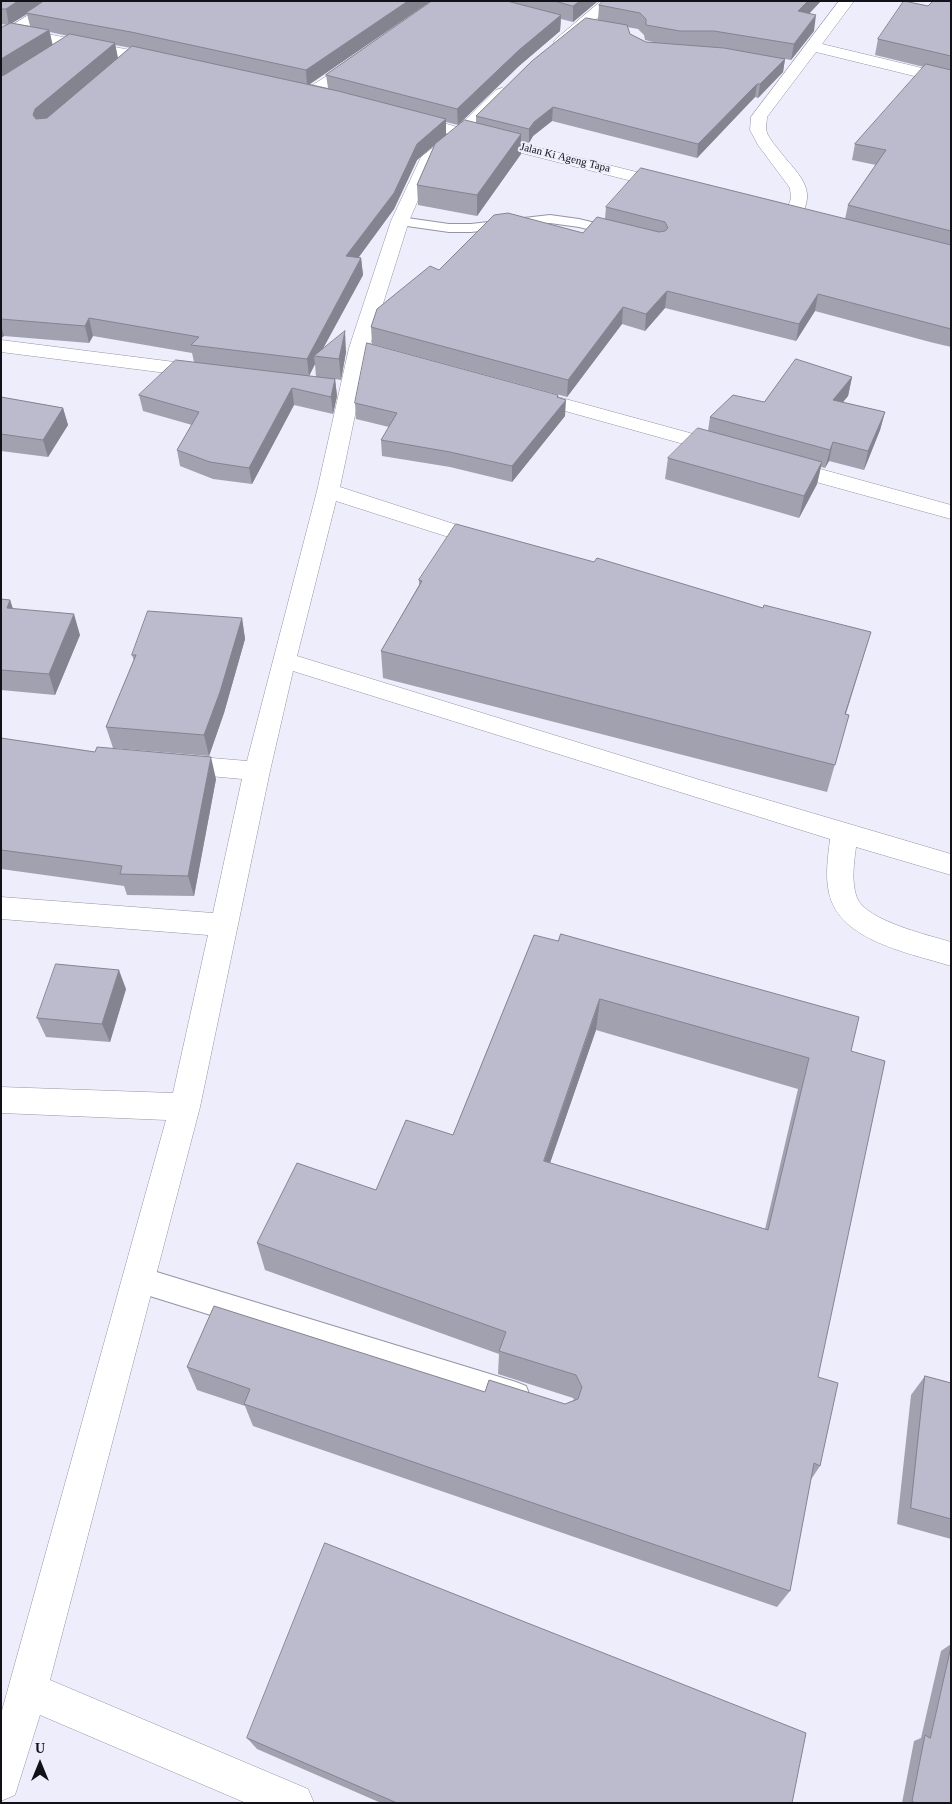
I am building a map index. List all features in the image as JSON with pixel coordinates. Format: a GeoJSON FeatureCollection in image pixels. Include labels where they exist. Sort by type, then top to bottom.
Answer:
{"type":"FeatureCollection","features":[{"type":"Feature","properties":{"kind":"street"},"geometry":{"type":"LineString","coordinates":[[6,33],[62,1]]}},
{"type":"Feature","properties":{"kind":"street"},"geometry":{"type":"LineString","coordinates":[[547,53],[610,1]]}},
{"type":"Feature","properties":{"kind":"street"},"geometry":{"type":"LineString","coordinates":[[793,215],[800,199],[799,188],[766,145],[758,130],[759,117],[847,1]]}},
{"type":"Feature","properties":{"kind":"street"},"geometry":{"type":"LineString","coordinates":[[557,24],[601,28]]}},
{"type":"Feature","properties":{"kind":"street"},"geometry":{"type":"LineString","coordinates":[[6,33],[71,43],[128,59],[180,65]]}},
{"type":"Feature","properties":{"kind":"street"},"geometry":{"type":"LineString","coordinates":[[49,57],[71,43]]}},
{"type":"Feature","properties":{"kind":"street"},"geometry":{"type":"LineString","coordinates":[[812,46],[951,80]]}},
{"type":"Feature","properties":{"kind":"street"},"geometry":{"type":"LineString","coordinates":[[312,94],[366,56]]}},
{"type":"Feature","properties":{"kind":"street"},"geometry":{"type":"LineString","coordinates":[[778,65],[798,68]]}},
{"type":"Feature","properties":{"kind":"street"},"geometry":{"type":"LineString","coordinates":[[1,1781],[28,1690],[137,1279],[185,1107],[257,771],[328,491],[342,388],[368,350],[400,221],[427,162],[440,148],[461,133],[510,84]]}},
{"type":"Feature","properties":{"kind":"street"},"geometry":{"type":"LineString","coordinates":[[293,89],[335,99]]}},
{"type":"Feature","properties":{"kind":"street","name":"Jalan Ki Ageng Tapa"},"geometry":{"type":"LineString","coordinates":[[393,114],[684,189]]}},
{"type":"Feature","properties":{"kind":"street"},"geometry":{"type":"LineString","coordinates":[[775,211],[811,220]]}},
{"type":"Feature","properties":{"kind":"street"},"geometry":{"type":"LineString","coordinates":[[1,346],[226,374]]}},
{"type":"Feature","properties":{"kind":"street"},"geometry":{"type":"LineString","coordinates":[[512,390],[951,512]]}},
{"type":"Feature","properties":{"kind":"street"},"geometry":{"type":"LineString","coordinates":[[328,491],[508,548]]}},
{"type":"Feature","properties":{"kind":"street"},"geometry":{"type":"LineString","coordinates":[[284,660],[844,834],[951,865]]}},
{"type":"Feature","properties":{"kind":"street"},"geometry":{"type":"LineString","coordinates":[[159,763],[257,771]]}},
{"type":"Feature","properties":{"kind":"street"},"geometry":{"type":"LineString","coordinates":[[844,834],[840,879],[844,901],[855,916],[882,931],[951,954]]}},
{"type":"Feature","properties":{"kind":"street"},"geometry":{"type":"LineString","coordinates":[[1,908],[225,925]]}},
{"type":"Feature","properties":{"kind":"street"},"geometry":{"type":"LineString","coordinates":[[1,1100],[185,1107]]}},
{"type":"Feature","properties":{"kind":"street"},"geometry":{"type":"LineString","coordinates":[[28,1690],[294,1803]]}},
{"type":"Feature","properties":{"kind":"lane"},"geometry":{"type":"LineString","coordinates":[[400,221],[449,228],[471,228],[550,218],[632,236]]}},
{"type":"Feature","properties":{"kind":"lane"},"geometry":{"type":"LineString","coordinates":[[137,1279],[543,1404]]}},
{"type":"Feature","properties":{"kind":"building"},"geometry":{"type":"Polygon","coordinates":[[[1,1],[18,1],[6,9],[1,9],[1,1]]]}},
{"type":"Feature","properties":{"kind":"building"},"geometry":{"type":"Polygon","coordinates":[[[44,1],[408,1],[306,70],[131,32],[26,13],[44,1]]]}},
{"type":"Feature","properties":{"kind":"building"},"geometry":{"type":"Polygon","coordinates":[[[432,1],[507,1],[561,15],[519,50],[457,109],[326,75],[432,1]]]}},
{"type":"Feature","properties":{"kind":"building"},"geometry":{"type":"Polygon","coordinates":[[[555,1],[580,1],[573,6],[555,1]]]}},
{"type":"Feature","properties":{"kind":"building"},"geometry":{"type":"Polygon","coordinates":[[[603,1],[808,1],[798,11],[816,15],[794,44],[714,31],[680,31],[646,25],[646,19],[640,13],[599,5],[603,1]]]}},
{"type":"Feature","properties":{"kind":"building"},"geometry":{"type":"Polygon","coordinates":[[[904,1],[928,6],[933,1],[951,1],[951,56],[878,39],[904,1]]]}},
{"type":"Feature","properties":{"kind":"building"},"geometry":{"type":"Polygon","coordinates":[[[586,18],[627,25],[630,34],[646,42],[724,48],[785,59],[760,84],[757,84],[698,144],[553,107],[534,122],[529,129],[476,116],[532,61],[586,18]]]}},
{"type":"Feature","properties":{"kind":"building"},"geometry":{"type":"Polygon","coordinates":[[[11,23],[49,30],[1,59],[1,28],[11,23]]]}},
{"type":"Feature","properties":{"kind":"building"},"geometry":{"type":"Polygon","coordinates":[[[70,34],[115,43],[35,109],[33,115],[36,119],[47,118],[132,46],[338,91],[446,119],[417,144],[394,193],[346,256],[361,258],[307,359],[191,345],[199,337],[89,318],[85,326],[1,319],[1,76],[70,34]]]}},
{"type":"Feature","properties":{"kind":"building"},"geometry":{"type":"Polygon","coordinates":[[[926,64],[951,70],[951,231],[848,205],[886,150],[855,144],[926,64]]]}},
{"type":"Feature","properties":{"kind":"building"},"geometry":{"type":"Polygon","coordinates":[[[465,120],[521,134],[477,195],[417,185],[435,144],[465,120]]]}},
{"type":"Feature","properties":{"kind":"building"},"geometry":{"type":"Polygon","coordinates":[[[641,168],[951,245],[951,329],[818,294],[799,324],[667,291],[646,314],[623,307],[568,380],[371,327],[377,309],[430,266],[439,270],[494,215],[508,213],[583,233],[597,217],[659,232],[665,231],[668,228],[665,222],[606,207],[641,168]]]}},
{"type":"Feature","properties":{"kind":"building"},"geometry":{"type":"Polygon","coordinates":[[[345,331],[339,359],[314,356],[345,331]]]}},
{"type":"Feature","properties":{"kind":"building"},"geometry":{"type":"Polygon","coordinates":[[[367,343],[558,395],[557,397],[566,400],[512,466],[450,452],[381,440],[397,413],[355,403],[367,343]]]}},
{"type":"Feature","properties":{"kind":"building"},"geometry":{"type":"Polygon","coordinates":[[[796,359],[852,377],[833,400],[885,412],[868,451],[833,442],[830,450],[710,417],[733,395],[764,402],[796,359]]]}},
{"type":"Feature","properties":{"kind":"building"},"geometry":{"type":"Polygon","coordinates":[[[176,360],[335,379],[331,397],[292,388],[249,468],[210,462],[177,450],[199,412],[139,395],[176,360]]]}},
{"type":"Feature","properties":{"kind":"building"},"geometry":{"type":"Polygon","coordinates":[[[1,397],[63,408],[43,440],[1,434],[1,397]]]}},
{"type":"Feature","properties":{"kind":"building"},"geometry":{"type":"Polygon","coordinates":[[[698,428],[822,462],[804,496],[668,458],[698,428]]]}},
{"type":"Feature","properties":{"kind":"building"},"geometry":{"type":"Polygon","coordinates":[[[456,524],[594,562],[597,558],[763,608],[764,605],[871,632],[845,714],[849,715],[835,765],[381,651],[422,581],[419,580],[456,524]]]}},
{"type":"Feature","properties":{"kind":"building"},"geometry":{"type":"Polygon","coordinates":[[[1,599],[10,600],[7,608],[74,614],[49,674],[1,670],[1,599]]]}},
{"type":"Feature","properties":{"kind":"building"},"geometry":{"type":"Polygon","coordinates":[[[148,611],[242,618],[220,692],[204,735],[106,727],[136,655],[132,655],[148,611]]]}},
{"type":"Feature","properties":{"kind":"building"},"geometry":{"type":"Polygon","coordinates":[[[1,738],[95,752],[97,747],[211,757],[188,876],[120,874],[122,866],[1,850],[1,738]]]}},
{"type":"Feature","properties":{"kind":"building"},"geometry":{"type":"Polygon","coordinates":[[[561,934],[859,1017],[851,1051],[885,1061],[818,1377],[838,1383],[820,1466],[814,1463],[790,1591],[244,1404],[250,1389],[187,1367],[214,1306],[485,1392],[489,1380],[565,1404],[578,1399],[582,1387],[576,1375],[499,1351],[506,1332],[257,1243],[297,1163],[376,1190],[406,1120],[453,1135],[534,935],[558,941],[561,934]],[[600,999],[544,1161],[768,1230],[809,1058],[600,999]]]}},
{"type":"Feature","properties":{"kind":"building"},"geometry":{"type":"Polygon","coordinates":[[[56,964],[119,970],[102,1024],[37,1018],[56,964]]]}},
{"type":"Feature","properties":{"kind":"building"},"geometry":{"type":"Polygon","coordinates":[[[925,1376],[951,1383],[951,1519],[911,1508],[925,1376]]]}},
{"type":"Feature","properties":{"kind":"building"},"geometry":{"type":"Polygon","coordinates":[[[325,1543],[806,1733],[792,1803],[397,1803],[247,1738],[325,1543]]]}},
{"type":"Feature","properties":{"kind":"building"},"geometry":{"type":"Polygon","coordinates":[[[951,1647],[951,1803],[915,1803],[912,1801],[925,1735],[930,1738],[951,1647]]]}}]}
